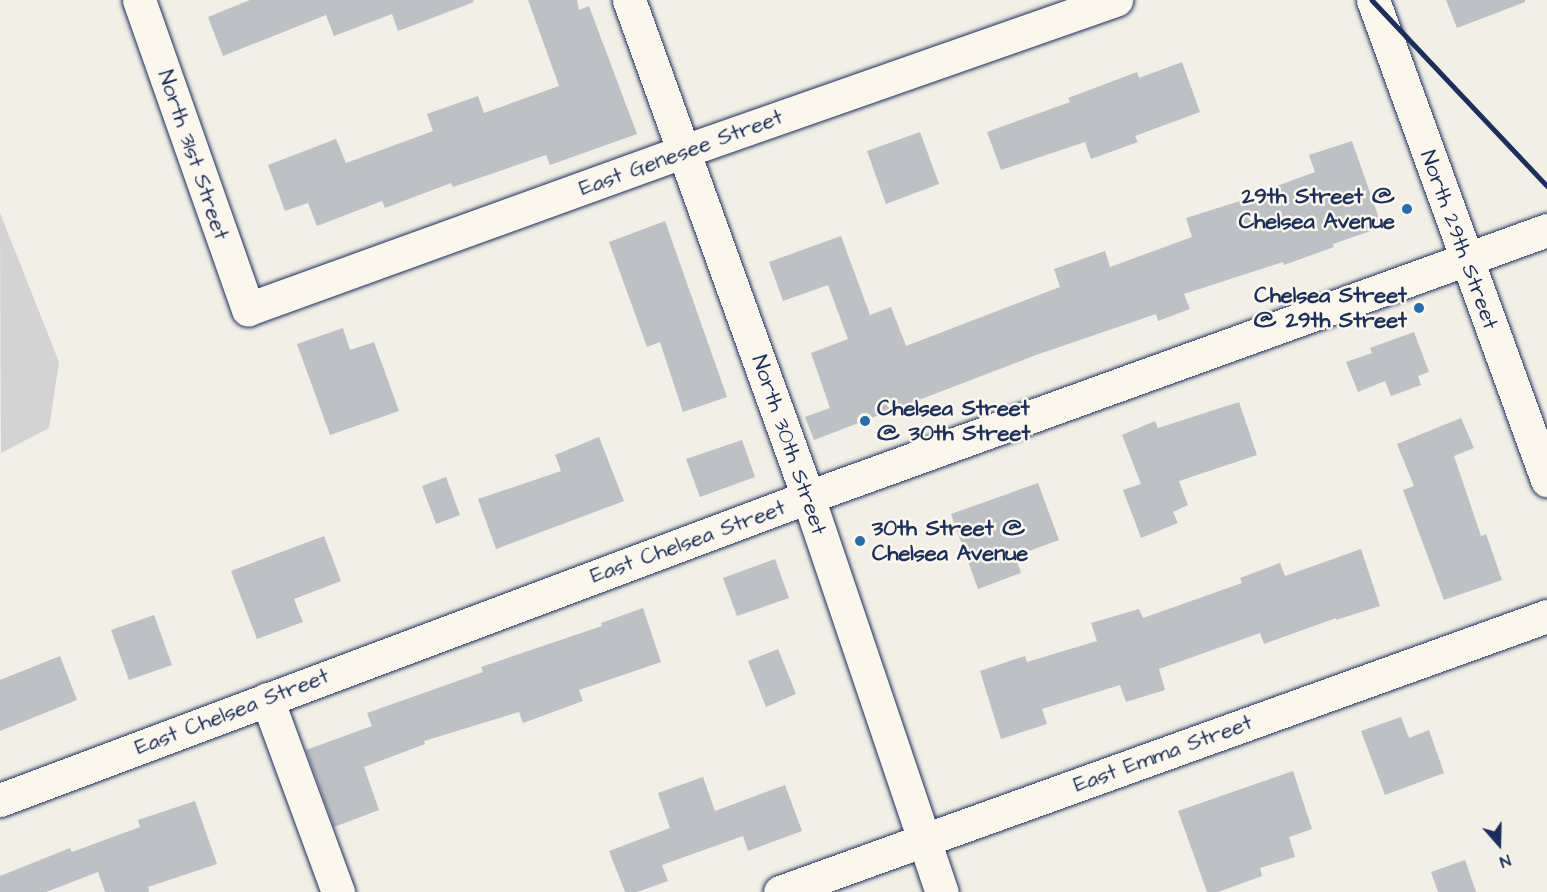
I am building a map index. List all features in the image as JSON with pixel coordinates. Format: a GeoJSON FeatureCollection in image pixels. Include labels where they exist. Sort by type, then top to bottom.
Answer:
{"type":"FeatureCollection","features":[{"type":"Feature","properties":{"kind":"street","name":"North 31st Street"},"geometry":{"type":"LineString","coordinates":[[139,0],[248,309]]}},
{"type":"Feature","properties":{"kind":"street","name":"North 30th Street"},"geometry":{"type":"LineString","coordinates":[[629,0],[808,497],[942,892]]}},
{"type":"Feature","properties":{"kind":"street","name":"East Genesee Street"},"geometry":{"type":"LineString","coordinates":[[248,309],[684,151],[1116,0]]}},
{"type":"Feature","properties":{"kind":"street","name":"North 29th Street"},"geometry":{"type":"LineString","coordinates":[[1373,0],[1547,480]]}},
{"type":"Feature","properties":{"kind":"street","name":"East Chelsea Street"},"geometry":{"type":"LineString","coordinates":[[0,800],[808,497],[1547,230]]}},
{"type":"Feature","properties":{"kind":"street","name":"East Emma Street"},"geometry":{"type":"LineString","coordinates":[[780,892],[1547,616]]}},
{"type":"Feature","properties":{"kind":"street"},"geometry":{"type":"LineString","coordinates":[[267,699],[338,892]]}},
{"type":"Feature","properties":{"kind":"shaded area"},"geometry":{"type":"Polygon","coordinates":[[[0,213],[59,362],[49,428],[1,453],[0,213]]]}},
{"type":"Feature","properties":{"kind":"building"},"geometry":{"type":"Polygon","coordinates":[[[250,0],[473,0],[474,2],[398,31],[392,14],[334,36],[326,15],[223,56],[208,17],[250,0]]]}},
{"type":"Feature","properties":{"kind":"building"},"geometry":{"type":"Polygon","coordinates":[[[528,0],[577,0],[579,10],[589,6],[637,134],[550,165],[546,155],[453,187],[451,183],[385,208],[382,201],[317,226],[308,203],[285,211],[268,165],[336,139],[346,163],[433,131],[427,114],[478,96],[484,113],[559,86],[528,0]]]}},
{"type":"Feature","properties":{"kind":"building"},"geometry":{"type":"Polygon","coordinates":[[[1446,0],[1525,0],[1525,2],[1457,28],[1446,0]]]}},
{"type":"Feature","properties":{"kind":"building"},"geometry":{"type":"Polygon","coordinates":[[[1182,62],[1200,112],[1135,136],[1138,142],[1091,159],[1085,142],[1001,170],[987,132],[1070,102],[1068,98],[1137,72],[1139,78],[1182,62]]]}},
{"type":"Feature","properties":{"kind":"building"},"geometry":{"type":"Polygon","coordinates":[[[920,132],[939,184],[886,204],[867,151],[920,132]]]}},
{"type":"Feature","properties":{"kind":"building"},"geometry":{"type":"Polygon","coordinates":[[[1352,141],[1382,227],[1333,244],[1334,247],[1284,265],[1283,262],[1184,294],[1190,309],[1158,321],[1156,314],[1036,355],[814,440],[805,417],[830,408],[811,353],[848,339],[828,285],[783,301],[769,262],[841,236],[870,315],[891,307],[906,346],[1060,287],[1054,269],[1105,251],[1110,267],[1192,237],[1186,218],[1259,195],[1258,193],[1315,172],[1309,155],[1352,141]]]}},
{"type":"Feature","properties":{"kind":"building"},"geometry":{"type":"Polygon","coordinates":[[[665,221],[727,397],[683,412],[660,342],[647,347],[609,242],[665,221]]]}},
{"type":"Feature","properties":{"kind":"building"},"geometry":{"type":"Polygon","coordinates":[[[343,328],[350,350],[374,342],[399,411],[330,435],[297,344],[343,328]]]}},
{"type":"Feature","properties":{"kind":"building"},"geometry":{"type":"Polygon","coordinates":[[[1414,332],[1429,372],[1418,376],[1421,385],[1391,396],[1385,381],[1358,392],[1346,362],[1372,353],[1370,348],[1414,332]]]}},
{"type":"Feature","properties":{"kind":"building"},"geometry":{"type":"Polygon","coordinates":[[[1239,402],[1257,455],[1179,481],[1188,505],[1173,512],[1178,523],[1141,538],[1123,490],[1141,484],[1122,435],[1155,421],[1158,428],[1239,402]]]}},
{"type":"Feature","properties":{"kind":"building"},"geometry":{"type":"Polygon","coordinates":[[[1461,418],[1474,448],[1454,456],[1481,536],[1486,534],[1502,580],[1444,600],[1403,490],[1414,486],[1397,444],[1461,418]]]}},
{"type":"Feature","properties":{"kind":"building"},"geometry":{"type":"Polygon","coordinates":[[[599,437],[624,501],[496,549],[478,499],[561,471],[555,455],[599,437]]]}},
{"type":"Feature","properties":{"kind":"building"},"geometry":{"type":"Polygon","coordinates":[[[742,440],[755,477],[700,497],[686,459],[742,440]]]}},
{"type":"Feature","properties":{"kind":"building"},"geometry":{"type":"Polygon","coordinates":[[[446,477],[460,515],[436,524],[422,486],[446,477]]]}},
{"type":"Feature","properties":{"kind":"building"},"geometry":{"type":"Polygon","coordinates":[[[1038,483],[1059,540],[1015,556],[1021,573],[978,589],[951,514],[1038,483]]]}},
{"type":"Feature","properties":{"kind":"building"},"geometry":{"type":"Polygon","coordinates":[[[324,536],[341,581],[294,599],[303,622],[257,639],[231,571],[324,536]]]}},
{"type":"Feature","properties":{"kind":"building"},"geometry":{"type":"Polygon","coordinates":[[[1361,549],[1380,606],[1336,620],[1336,618],[1264,644],[1260,633],[1159,669],[1165,690],[1126,702],[1120,685],[1042,709],[1047,724],[1001,739],[980,671],[1025,656],[1027,662],[1097,641],[1091,623],[1139,609],[1143,618],[1242,583],[1240,578],[1280,563],[1285,576],[1361,549]]]}},
{"type":"Feature","properties":{"kind":"building"},"geometry":{"type":"Polygon","coordinates":[[[775,559],[789,598],[737,616],[723,578],[775,559]]]}},
{"type":"Feature","properties":{"kind":"building"},"geometry":{"type":"Polygon","coordinates":[[[643,608],[661,662],[579,690],[583,701],[523,723],[519,712],[424,741],[425,744],[364,767],[379,810],[334,827],[306,750],[372,726],[367,713],[483,672],[481,667],[602,626],[601,623],[643,608]]]}},
{"type":"Feature","properties":{"kind":"building"},"geometry":{"type":"Polygon","coordinates":[[[154,615],[172,665],[129,680],[111,630],[154,615]]]}},
{"type":"Feature","properties":{"kind":"building"},"geometry":{"type":"Polygon","coordinates":[[[778,649],[796,694],[766,707],[748,661],[778,649]]]}},
{"type":"Feature","properties":{"kind":"building"},"geometry":{"type":"Polygon","coordinates":[[[60,656],[77,700],[0,731],[0,680],[60,656]]]}},
{"type":"Feature","properties":{"kind":"building"},"geometry":{"type":"Polygon","coordinates":[[[1401,717],[1409,738],[1429,730],[1444,773],[1385,795],[1361,731],[1401,717]]]}},
{"type":"Feature","properties":{"kind":"building"},"geometry":{"type":"Polygon","coordinates":[[[1293,771],[1312,829],[1289,837],[1295,857],[1260,868],[1262,876],[1218,892],[1207,892],[1178,811],[1293,771]]]}},
{"type":"Feature","properties":{"kind":"building"},"geometry":{"type":"Polygon","coordinates":[[[703,777],[715,811],[785,785],[802,831],[748,851],[743,836],[662,865],[668,881],[637,892],[625,892],[609,851],[670,828],[658,793],[703,777]]]}},
{"type":"Feature","properties":{"kind":"building"},"geometry":{"type":"Polygon","coordinates":[[[195,801],[217,864],[148,887],[149,892],[105,892],[98,872],[46,892],[0,892],[0,876],[70,848],[72,852],[140,827],[138,820],[195,801]]]}},
{"type":"Feature","properties":{"kind":"building"},"geometry":{"type":"Polygon","coordinates":[[[1465,860],[1476,892],[1438,892],[1431,872],[1465,860]]]}},
{"type":"Feature","properties":{"kind":"railway"},"geometry":{"type":"LineString","coordinates":[[1372,0],[1547,186]]}},
{"type":"Feature","properties":{"kind":"place","name":"29th Street @ Chelsea Avenue"},"geometry":{"type":"Point","coordinates":[1407,209]}},
{"type":"Feature","properties":{"kind":"place","name":"Chelsea Street @ 29th Street"},"geometry":{"type":"Point","coordinates":[1419,308]}},
{"type":"Feature","properties":{"kind":"place","name":"Chelsea Street @ 30th Street"},"geometry":{"type":"Point","coordinates":[865,421]}},
{"type":"Feature","properties":{"kind":"place","name":"30th Street @ Chelsea Avenue"},"geometry":{"type":"Point","coordinates":[860,541]}}]}
